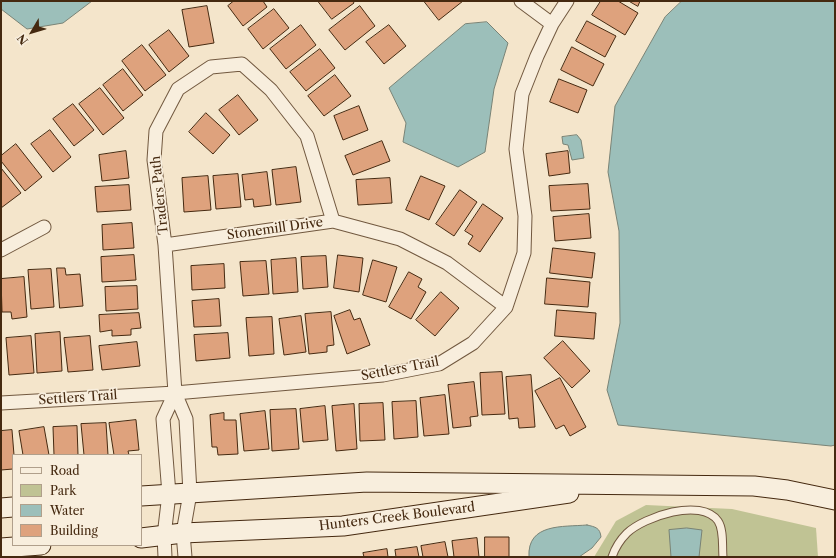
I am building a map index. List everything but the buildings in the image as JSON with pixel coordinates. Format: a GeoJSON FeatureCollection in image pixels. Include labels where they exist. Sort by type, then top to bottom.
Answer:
{"type":"FeatureCollection","features":[{"type":"Feature","properties":{"kind":"street"},"geometry":{"type":"LineString","coordinates":[[521,1],[552,24]]}},
{"type":"Feature","properties":{"kind":"street","name":"Settlers Trail"},"geometry":{"type":"LineString","coordinates":[[1,403],[175,394],[383,375],[439,364],[473,343],[506,307],[524,253],[525,216],[516,149],[522,94],[552,24],[567,1]]}},
{"type":"Feature","properties":{"kind":"street","name":"Traders Path"},"geometry":{"type":"LineString","coordinates":[[185,557],[183,533],[190,493],[186,419],[175,394],[165,245],[154,160],[156,131],[178,89],[211,67],[242,64],[271,90],[307,136],[333,221]]}},
{"type":"Feature","properties":{"kind":"street","name":"Stonemill Drive"},"geometry":{"type":"LineString","coordinates":[[165,245],[333,221],[400,239],[447,263],[506,307]]}},
{"type":"Feature","properties":{"kind":"street"},"geometry":{"type":"LineString","coordinates":[[1,250],[44,227]]}},
{"type":"Feature","properties":{"kind":"street","name":"Traders Path"},"geometry":{"type":"LineString","coordinates":[[165,557],[164,536],[169,494],[163,419],[175,394]]}},
{"type":"Feature","properties":{"kind":"street","name":"Hunters Creek Boulevard"},"geometry":{"type":"LineString","coordinates":[[142,496],[367,482],[754,486],[787,490],[835,500]]}},
{"type":"Feature","properties":{"kind":"street","name":"Hunters Creek Boulevard"},"geometry":{"type":"LineString","coordinates":[[142,538],[183,533],[343,526],[628,484]]}},
{"type":"Feature","properties":{"kind":"street"},"geometry":{"type":"LineString","coordinates":[[1,508],[12,507]]}},
{"type":"Feature","properties":{"kind":"street"},"geometry":{"type":"LineString","coordinates":[[1,548],[27,546]]}},
{"type":"Feature","properties":{"kind":"lane"},"geometry":{"type":"LineString","coordinates":[[612,557],[619,542],[628,533],[647,521],[672,512],[702,510],[711,514],[718,521],[721,530],[723,557]]}},
{"type":"Feature","properties":{"kind":"green space"},"geometry":{"type":"Polygon","coordinates":[[[646,505],[732,509],[816,528],[818,557],[594,557],[616,521],[646,505]]]}},
{"type":"Feature","properties":{"kind":"water"},"geometry":{"type":"Polygon","coordinates":[[[1,1],[92,1],[63,23],[27,29],[1,9],[1,1]]]}},
{"type":"Feature","properties":{"kind":"water"},"geometry":{"type":"Polygon","coordinates":[[[682,1],[835,1],[835,445],[831,446],[618,425],[607,390],[620,323],[619,231],[608,172],[615,106],[665,17],[682,1]]]}},
{"type":"Feature","properties":{"kind":"water"},"geometry":{"type":"Polygon","coordinates":[[[487,22],[508,43],[494,89],[485,152],[458,167],[403,142],[406,123],[389,88],[465,24],[487,22]]]}},
{"type":"Feature","properties":{"kind":"water"},"geometry":{"type":"Polygon","coordinates":[[[577,135],[581,140],[584,158],[572,160],[568,145],[563,144],[562,137],[577,135]]]}},
{"type":"Feature","properties":{"kind":"water"},"geometry":{"type":"Polygon","coordinates":[[[587,525],[597,528],[601,537],[592,548],[579,557],[529,557],[530,546],[534,538],[540,532],[558,527],[587,525]]]}},
{"type":"Feature","properties":{"kind":"water"},"geometry":{"type":"Polygon","coordinates":[[[687,528],[702,530],[699,557],[671,557],[669,530],[687,528]]]}}]}
